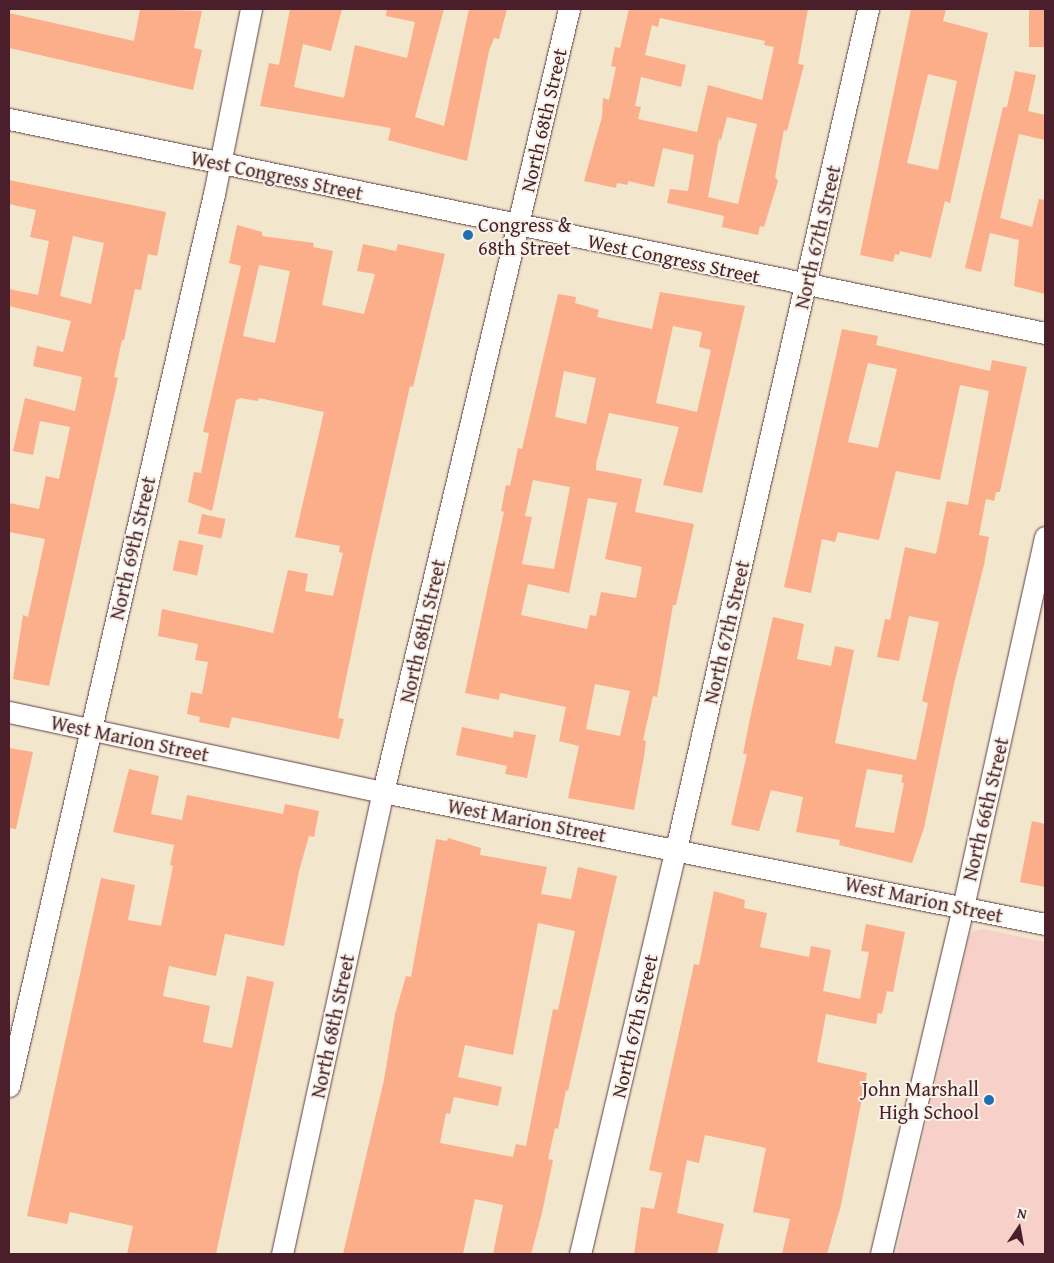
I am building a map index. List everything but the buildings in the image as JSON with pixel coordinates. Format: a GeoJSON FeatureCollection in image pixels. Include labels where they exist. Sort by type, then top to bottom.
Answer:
{"type":"FeatureCollection","features":[{"type":"Feature","properties":{"kind":"street","name":"North 69th Street"},"geometry":{"type":"LineString","coordinates":[[9,1086],[212,204],[218,162],[251,9]]}},
{"type":"Feature","properties":{"kind":"street","name":"North 68th Street"},"geometry":{"type":"LineString","coordinates":[[282,1254],[383,792],[519,226],[569,9]]}},
{"type":"Feature","properties":{"kind":"street","name":"North 67th Street"},"geometry":{"type":"LineString","coordinates":[[580,1254],[676,849],[868,9]]}},
{"type":"Feature","properties":{"kind":"street","name":"West Congress Street"},"geometry":{"type":"LineString","coordinates":[[9,119],[519,226],[1045,333]]}},
{"type":"Feature","properties":{"kind":"street","name":"North 66th Street"},"geometry":{"type":"LineString","coordinates":[[881,1254],[963,907],[1045,537]]}},
{"type":"Feature","properties":{"kind":"street","name":"West Marion Street"},"geometry":{"type":"LineString","coordinates":[[9,712],[383,792],[1045,924]]}},
{"type":"Feature","properties":{"kind":"shaded area","name":"John Marshall High School"},"geometry":{"type":"Polygon","coordinates":[[[983,929],[1045,942],[1045,1254],[896,1254],[969,937],[972,931],[983,929]]]}},
{"type":"Feature","properties":{"kind":"place","name":"Congress & 68th Street"},"geometry":{"type":"Point","coordinates":[468,235]}},
{"type":"Feature","properties":{"kind":"place","name":"John Marshall High School"},"geometry":{"type":"Point","coordinates":[989,1100]}}]}
